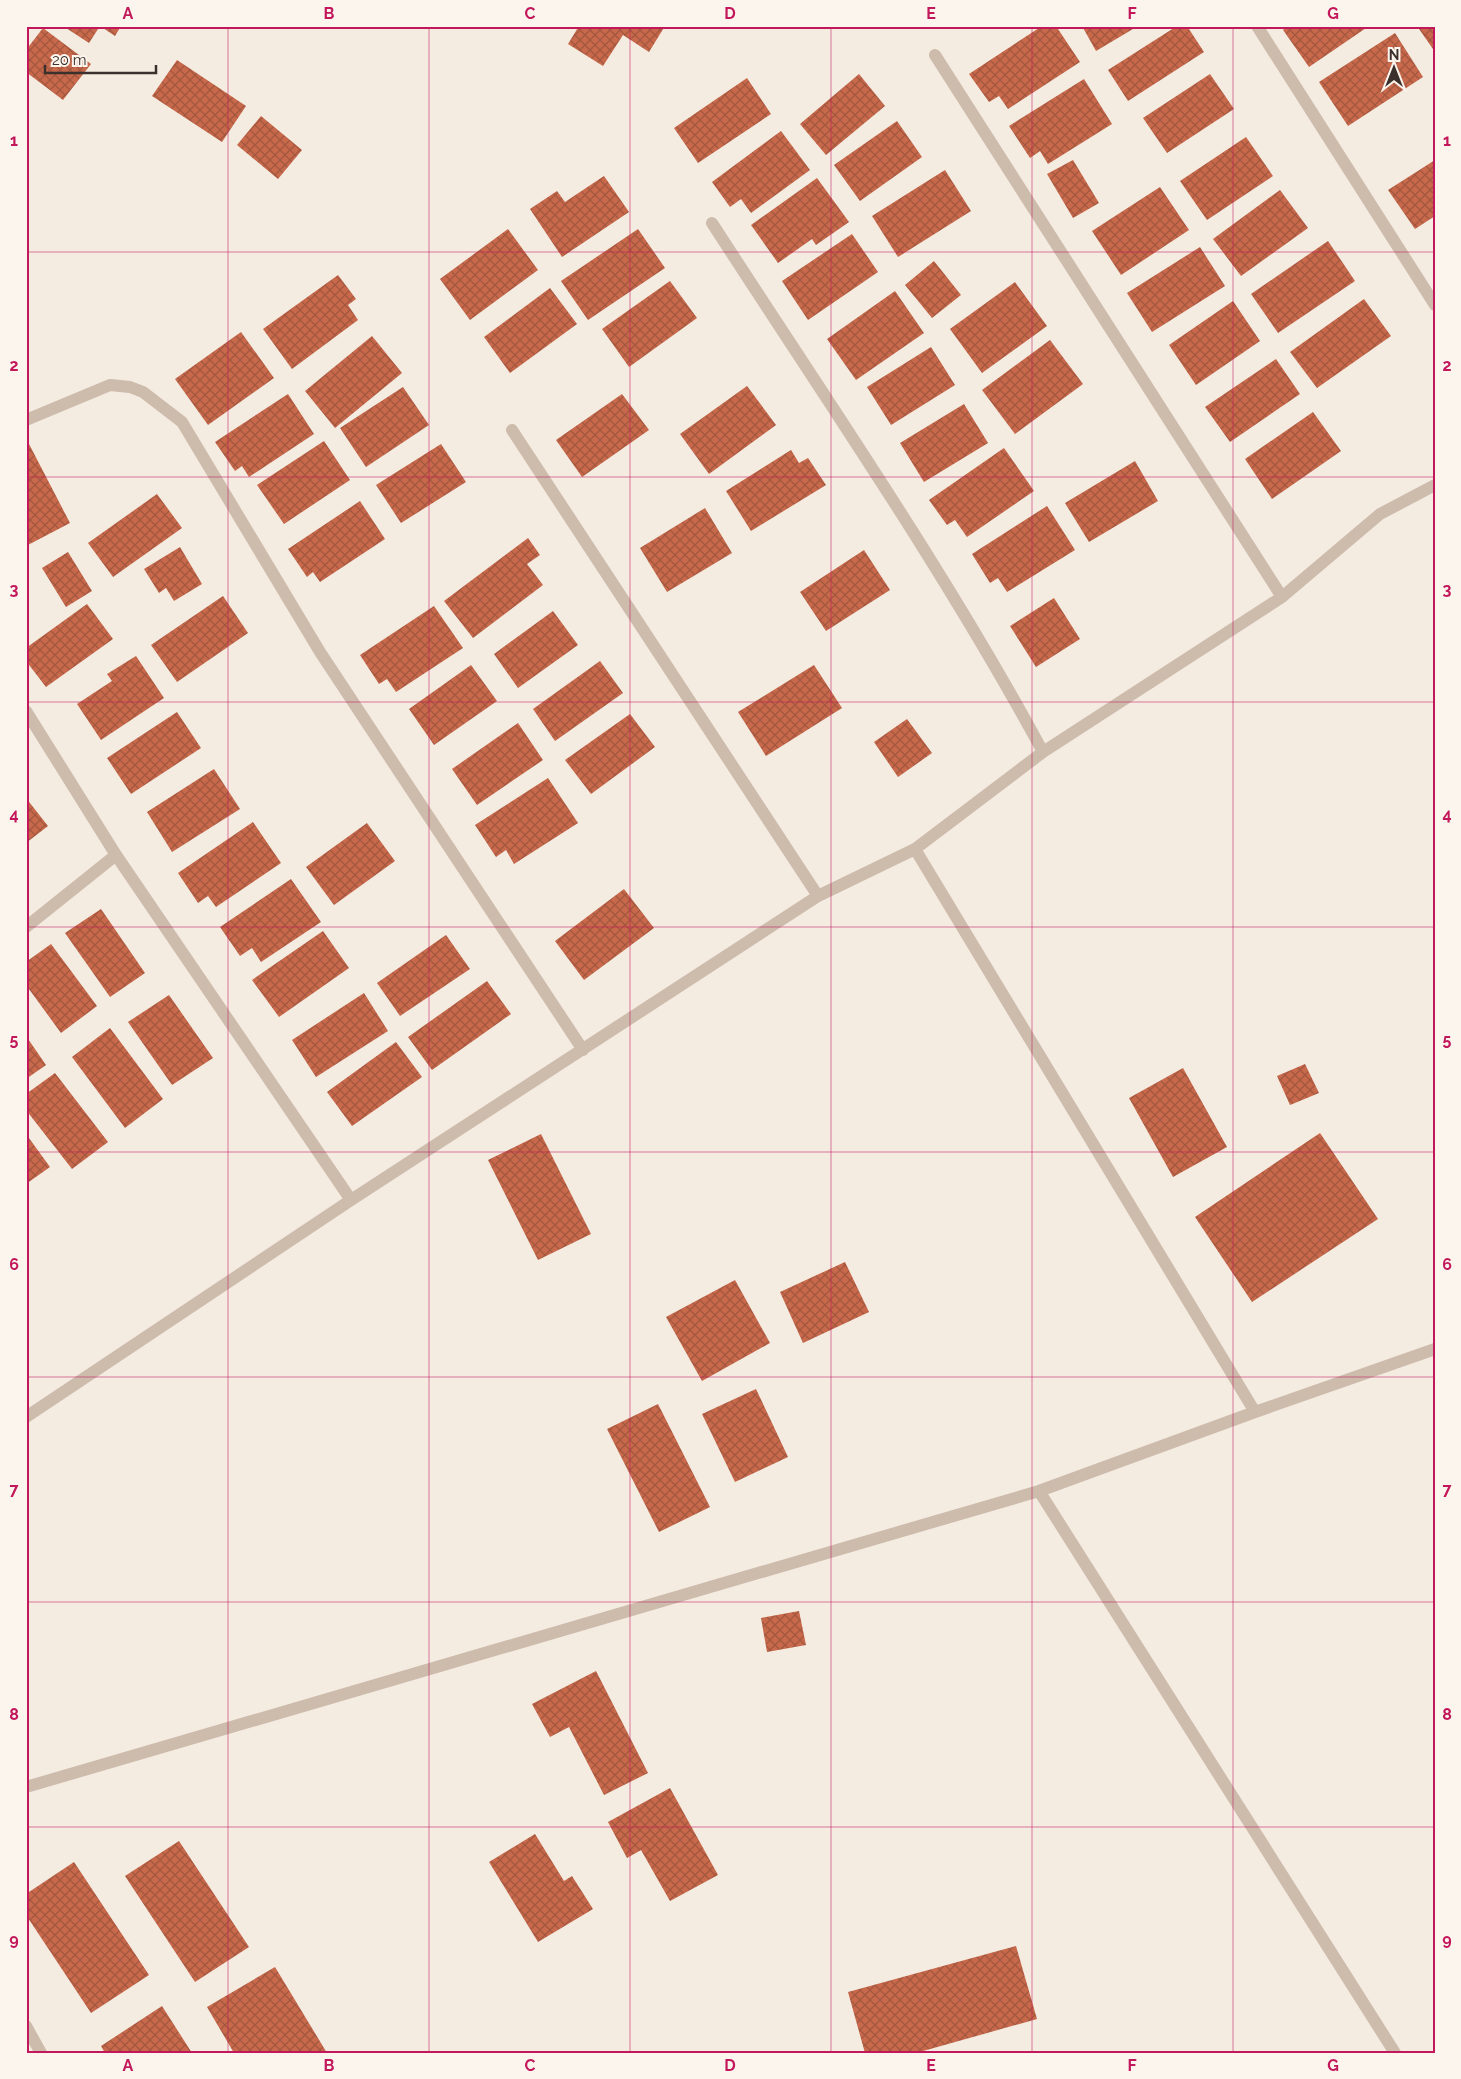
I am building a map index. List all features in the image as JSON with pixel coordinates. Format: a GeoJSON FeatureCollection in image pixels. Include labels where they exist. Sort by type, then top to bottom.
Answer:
{"type":"FeatureCollection","features":[{"type":"Feature","properties":{"kind":"street"},"geometry":{"type":"LineString","coordinates":[[1257,26],[1435,305]]}},
{"type":"Feature","properties":{"kind":"street"},"geometry":{"type":"LineString","coordinates":[[934,55],[1282,597]]}},
{"type":"Feature","properties":{"kind":"street"},"geometry":{"type":"LineString","coordinates":[[712,223],[947,584],[1043,752]]}},
{"type":"Feature","properties":{"kind":"street"},"geometry":{"type":"LineString","coordinates":[[26,420],[110,385],[130,386],[143,392],[182,422],[320,652],[583,1050]]}},
{"type":"Feature","properties":{"kind":"street"},"geometry":{"type":"LineString","coordinates":[[512,430],[818,896]]}},
{"type":"Feature","properties":{"kind":"street"},"geometry":{"type":"LineString","coordinates":[[26,1418],[350,1200],[818,896],[915,849],[1043,752],[1282,597],[1380,514],[1435,485]]}},
{"type":"Feature","properties":{"kind":"street"},"geometry":{"type":"LineString","coordinates":[[26,710],[116,855],[350,1200]]}},
{"type":"Feature","properties":{"kind":"street"},"geometry":{"type":"LineString","coordinates":[[915,849],[1255,1412]]}},
{"type":"Feature","properties":{"kind":"street"},"geometry":{"type":"LineString","coordinates":[[26,926],[116,855]]}},
{"type":"Feature","properties":{"kind":"street"},"geometry":{"type":"LineString","coordinates":[[26,1787],[1039,1491],[1435,1349]]}},
{"type":"Feature","properties":{"kind":"street"},"geometry":{"type":"LineString","coordinates":[[1039,1491],[1395,2053]]}},
{"type":"Feature","properties":{"kind":"street"},"geometry":{"type":"LineString","coordinates":[[26,2026],[41,2053]]}},
{"type":"Feature","properties":{"kind":"building"},"geometry":{"type":"Polygon","coordinates":[[[63,26],[100,26],[89,43],[63,26]]]}},
{"type":"Feature","properties":{"kind":"building"},"geometry":{"type":"Polygon","coordinates":[[[100,26],[121,26],[115,36],[100,26]]]}},
{"type":"Feature","properties":{"kind":"building"},"geometry":{"type":"Polygon","coordinates":[[[579,26],[665,26],[649,52],[623,35],[603,66],[568,44],[579,26]]]}},
{"type":"Feature","properties":{"kind":"building"},"geometry":{"type":"Polygon","coordinates":[[[1042,26],[1056,26],[1080,62],[1008,109],[999,96],[989,102],[969,74],[1042,26]]]}},
{"type":"Feature","properties":{"kind":"building"},"geometry":{"type":"Polygon","coordinates":[[[1082,26],[1138,26],[1096,51],[1082,26]]]}},
{"type":"Feature","properties":{"kind":"building"},"geometry":{"type":"Polygon","coordinates":[[[1177,26],[1187,26],[1204,52],[1128,101],[1108,70],[1177,26]]]}},
{"type":"Feature","properties":{"kind":"building"},"geometry":{"type":"Polygon","coordinates":[[[1288,26],[1369,26],[1309,67],[1283,30],[1288,26]]]}},
{"type":"Feature","properties":{"kind":"building"},"geometry":{"type":"Polygon","coordinates":[[[1417,26],[1435,26],[1435,52],[1417,26]]]}},
{"type":"Feature","properties":{"kind":"building"},"geometry":{"type":"Polygon","coordinates":[[[43,28],[91,64],[63,100],[26,72],[26,50],[43,28]]]}},
{"type":"Feature","properties":{"kind":"building"},"geometry":{"type":"Polygon","coordinates":[[[1395,33],[1423,77],[1348,126],[1319,82],[1395,33]]]}},
{"type":"Feature","properties":{"kind":"building"},"geometry":{"type":"Polygon","coordinates":[[[177,60],[246,106],[222,142],[152,96],[177,60]]]}},
{"type":"Feature","properties":{"kind":"building"},"geometry":{"type":"Polygon","coordinates":[[[859,74],[885,106],[826,155],[800,124],[859,74]]]}},
{"type":"Feature","properties":{"kind":"building"},"geometry":{"type":"Polygon","coordinates":[[[1210,74],[1234,109],[1167,153],[1143,118],[1210,74]]]}},
{"type":"Feature","properties":{"kind":"building"},"geometry":{"type":"Polygon","coordinates":[[[747,78],[771,114],[698,163],[674,128],[747,78]]]}},
{"type":"Feature","properties":{"kind":"building"},"geometry":{"type":"Polygon","coordinates":[[[1084,79],[1112,124],[1048,164],[1040,151],[1030,158],[1009,126],[1084,79]]]}},
{"type":"Feature","properties":{"kind":"building"},"geometry":{"type":"Polygon","coordinates":[[[261,116],[302,150],[278,179],[237,145],[261,116]]]}},
{"type":"Feature","properties":{"kind":"building"},"geometry":{"type":"Polygon","coordinates":[[[897,121],[922,157],[860,201],[834,165],[897,121]]]}},
{"type":"Feature","properties":{"kind":"building"},"geometry":{"type":"Polygon","coordinates":[[[781,131],[810,170],[751,213],[741,199],[730,207],[712,182],[781,131]]]}},
{"type":"Feature","properties":{"kind":"building"},"geometry":{"type":"Polygon","coordinates":[[[1246,137],[1273,176],[1207,220],[1180,181],[1246,137]]]}},
{"type":"Feature","properties":{"kind":"building"},"geometry":{"type":"Polygon","coordinates":[[[1073,160],[1099,203],[1073,218],[1047,174],[1073,160]]]}},
{"type":"Feature","properties":{"kind":"building"},"geometry":{"type":"Polygon","coordinates":[[[1435,160],[1435,216],[1415,229],[1388,190],[1435,160]]]}},
{"type":"Feature","properties":{"kind":"building"},"geometry":{"type":"Polygon","coordinates":[[[945,170],[971,211],[898,257],[872,216],[945,170]]]}},
{"type":"Feature","properties":{"kind":"building"},"geometry":{"type":"Polygon","coordinates":[[[604,176],[629,212],[562,257],[530,209],[557,191],[565,202],[604,176]]]}},
{"type":"Feature","properties":{"kind":"building"},"geometry":{"type":"Polygon","coordinates":[[[817,178],[849,222],[816,245],[812,239],[778,263],[751,225],[817,178]]]}},
{"type":"Feature","properties":{"kind":"building"},"geometry":{"type":"Polygon","coordinates":[[[1160,187],[1189,230],[1121,275],[1092,231],[1160,187]]]}},
{"type":"Feature","properties":{"kind":"building"},"geometry":{"type":"Polygon","coordinates":[[[1280,190],[1308,228],[1241,276],[1213,239],[1280,190]]]}},
{"type":"Feature","properties":{"kind":"building"},"geometry":{"type":"Polygon","coordinates":[[[508,229],[538,270],[470,320],[440,279],[508,229]]]}},
{"type":"Feature","properties":{"kind":"building"},"geometry":{"type":"Polygon","coordinates":[[[638,229],[665,268],[588,320],[561,281],[638,229]]]}},
{"type":"Feature","properties":{"kind":"building"},"geometry":{"type":"Polygon","coordinates":[[[852,234],[878,272],[808,320],[782,281],[852,234]]]}},
{"type":"Feature","properties":{"kind":"building"},"geometry":{"type":"Polygon","coordinates":[[[1328,241],[1355,281],[1278,333],[1251,294],[1328,241]]]}},
{"type":"Feature","properties":{"kind":"building"},"geometry":{"type":"Polygon","coordinates":[[[1200,247],[1225,286],[1152,332],[1127,293],[1200,247]]]}},
{"type":"Feature","properties":{"kind":"building"},"geometry":{"type":"Polygon","coordinates":[[[934,261],[961,295],[932,318],[905,285],[934,261]]]}},
{"type":"Feature","properties":{"kind":"building"},"geometry":{"type":"Polygon","coordinates":[[[338,275],[356,299],[348,305],[358,320],[292,369],[263,329],[338,275]]]}},
{"type":"Feature","properties":{"kind":"building"},"geometry":{"type":"Polygon","coordinates":[[[670,281],[697,318],[629,367],[602,329],[670,281]]]}},
{"type":"Feature","properties":{"kind":"building"},"geometry":{"type":"Polygon","coordinates":[[[1015,282],[1047,326],[982,373],[950,329],[1015,282]]]}},
{"type":"Feature","properties":{"kind":"building"},"geometry":{"type":"Polygon","coordinates":[[[550,288],[577,324],[510,373],[484,337],[550,288]]]}},
{"type":"Feature","properties":{"kind":"building"},"geometry":{"type":"Polygon","coordinates":[[[895,291],[924,333],[856,380],[827,339],[895,291]]]}},
{"type":"Feature","properties":{"kind":"building"},"geometry":{"type":"Polygon","coordinates":[[[1364,299],[1391,336],[1317,388],[1290,352],[1364,299]]]}},
{"type":"Feature","properties":{"kind":"building"},"geometry":{"type":"Polygon","coordinates":[[[1233,301],[1260,341],[1196,385],[1169,345],[1233,301]]]}},
{"type":"Feature","properties":{"kind":"building"},"geometry":{"type":"Polygon","coordinates":[[[241,332],[274,378],[208,425],[175,379],[241,332]]]}},
{"type":"Feature","properties":{"kind":"building"},"geometry":{"type":"Polygon","coordinates":[[[372,336],[402,373],[335,428],[305,391],[372,336]]]}},
{"type":"Feature","properties":{"kind":"building"},"geometry":{"type":"Polygon","coordinates":[[[1050,340],[1083,384],[1015,434],[982,390],[1050,340]]]}},
{"type":"Feature","properties":{"kind":"building"},"geometry":{"type":"Polygon","coordinates":[[[931,347],[955,385],[891,425],[867,387],[931,347]]]}},
{"type":"Feature","properties":{"kind":"building"},"geometry":{"type":"Polygon","coordinates":[[[1276,359],[1300,394],[1230,442],[1205,407],[1276,359]]]}},
{"type":"Feature","properties":{"kind":"building"},"geometry":{"type":"Polygon","coordinates":[[[747,386],[776,425],[709,474],[680,434],[747,386]]]}},
{"type":"Feature","properties":{"kind":"building"},"geometry":{"type":"Polygon","coordinates":[[[403,387],[429,425],[366,467],[340,428],[403,387]]]}},
{"type":"Feature","properties":{"kind":"building"},"geometry":{"type":"Polygon","coordinates":[[[288,394],[314,434],[249,477],[242,466],[235,471],[215,442],[288,394]]]}},
{"type":"Feature","properties":{"kind":"building"},"geometry":{"type":"Polygon","coordinates":[[[622,394],[649,430],[582,477],[556,440],[622,394]]]}},
{"type":"Feature","properties":{"kind":"building"},"geometry":{"type":"Polygon","coordinates":[[[964,404],[988,443],[924,482],[900,443],[964,404]]]}},
{"type":"Feature","properties":{"kind":"building"},"geometry":{"type":"Polygon","coordinates":[[[1313,412],[1341,451],[1272,499],[1245,459],[1313,412]]]}},
{"type":"Feature","properties":{"kind":"building"},"geometry":{"type":"Polygon","coordinates":[[[324,441],[350,480],[284,524],[257,485],[324,441]]]}},
{"type":"Feature","properties":{"kind":"building"},"geometry":{"type":"Polygon","coordinates":[[[29,444],[70,523],[26,546],[26,445],[29,444]]]}},
{"type":"Feature","properties":{"kind":"building"},"geometry":{"type":"Polygon","coordinates":[[[441,444],[466,482],[401,523],[376,485],[441,444]]]}},
{"type":"Feature","properties":{"kind":"building"},"geometry":{"type":"Polygon","coordinates":[[[1004,448],[1034,491],[967,537],[955,520],[947,525],[929,500],[1004,448]]]}},
{"type":"Feature","properties":{"kind":"building"},"geometry":{"type":"Polygon","coordinates":[[[791,450],[799,463],[808,458],[826,485],[751,531],[726,491],[791,450]]]}},
{"type":"Feature","properties":{"kind":"building"},"geometry":{"type":"Polygon","coordinates":[[[1135,461],[1158,501],[1089,542],[1065,503],[1135,461]]]}},
{"type":"Feature","properties":{"kind":"building"},"geometry":{"type":"Polygon","coordinates":[[[157,494],[182,528],[113,577],[88,543],[157,494]]]}},
{"type":"Feature","properties":{"kind":"building"},"geometry":{"type":"Polygon","coordinates":[[[360,501],[385,539],[320,582],[313,572],[307,577],[288,549],[360,501]]]}},
{"type":"Feature","properties":{"kind":"building"},"geometry":{"type":"Polygon","coordinates":[[[1047,506],[1075,550],[1007,592],[998,578],[990,583],[972,554],[1047,506]]]}},
{"type":"Feature","properties":{"kind":"building"},"geometry":{"type":"Polygon","coordinates":[[[705,508],[732,553],[667,592],[640,548],[705,508]]]}},
{"type":"Feature","properties":{"kind":"building"},"geometry":{"type":"Polygon","coordinates":[[[528,538],[540,555],[527,564],[543,585],[473,638],[444,601],[528,538]]]}},
{"type":"Feature","properties":{"kind":"building"},"geometry":{"type":"Polygon","coordinates":[[[180,547],[202,584],[174,601],[166,588],[159,593],[144,569],[180,547]]]}},
{"type":"Feature","properties":{"kind":"building"},"geometry":{"type":"Polygon","coordinates":[[[864,550],[890,590],[826,631],[800,592],[864,550]]]}},
{"type":"Feature","properties":{"kind":"building"},"geometry":{"type":"Polygon","coordinates":[[[68,552],[92,591],[66,607],[42,568],[68,552]]]}},
{"type":"Feature","properties":{"kind":"building"},"geometry":{"type":"Polygon","coordinates":[[[223,596],[248,633],[177,682],[151,645],[223,596]]]}},
{"type":"Feature","properties":{"kind":"building"},"geometry":{"type":"Polygon","coordinates":[[[1054,598],[1080,639],[1036,667],[1010,626],[1054,598]]]}},
{"type":"Feature","properties":{"kind":"building"},"geometry":{"type":"Polygon","coordinates":[[[87,604],[113,639],[46,687],[26,661],[26,648],[87,604]]]}},
{"type":"Feature","properties":{"kind":"building"},"geometry":{"type":"Polygon","coordinates":[[[434,606],[463,648],[396,692],[387,679],[379,684],[360,655],[434,606]]]}},
{"type":"Feature","properties":{"kind":"building"},"geometry":{"type":"Polygon","coordinates":[[[553,611],[578,645],[518,688],[494,654],[553,611]]]}},
{"type":"Feature","properties":{"kind":"building"},"geometry":{"type":"Polygon","coordinates":[[[136,656],[164,698],[101,740],[77,704],[112,681],[107,674],[136,656]]]}},
{"type":"Feature","properties":{"kind":"building"},"geometry":{"type":"Polygon","coordinates":[[[600,661],[623,693],[555,741],[533,709],[600,661]]]}},
{"type":"Feature","properties":{"kind":"building"},"geometry":{"type":"Polygon","coordinates":[[[471,665],[497,701],[434,745],[409,709],[471,665]]]}},
{"type":"Feature","properties":{"kind":"building"},"geometry":{"type":"Polygon","coordinates":[[[814,665],[842,708],[766,756],[738,712],[814,665]]]}},
{"type":"Feature","properties":{"kind":"building"},"geometry":{"type":"Polygon","coordinates":[[[177,712],[201,748],[131,794],[107,758],[177,712]]]}},
{"type":"Feature","properties":{"kind":"building"},"geometry":{"type":"Polygon","coordinates":[[[630,714],[655,747],[591,794],[565,760],[630,714]]]}},
{"type":"Feature","properties":{"kind":"building"},"geometry":{"type":"Polygon","coordinates":[[[907,719],[932,753],[898,777],[874,742],[907,719]]]}},
{"type":"Feature","properties":{"kind":"building"},"geometry":{"type":"Polygon","coordinates":[[[518,723],[543,760],[477,805],[452,769],[518,723]]]}},
{"type":"Feature","properties":{"kind":"building"},"geometry":{"type":"Polygon","coordinates":[[[214,769],[240,809],[172,852],[147,812],[214,769]]]}},
{"type":"Feature","properties":{"kind":"building"},"geometry":{"type":"Polygon","coordinates":[[[548,778],[578,823],[514,864],[506,850],[496,857],[475,825],[548,778]]]}},
{"type":"Feature","properties":{"kind":"building"},"geometry":{"type":"Polygon","coordinates":[[[26,798],[48,826],[26,843],[26,798]]]}},
{"type":"Feature","properties":{"kind":"building"},"geometry":{"type":"Polygon","coordinates":[[[253,822],[281,863],[216,907],[208,896],[198,903],[178,873],[253,822]]]}},
{"type":"Feature","properties":{"kind":"building"},"geometry":{"type":"Polygon","coordinates":[[[367,823],[395,861],[334,905],[306,867],[367,823]]]}},
{"type":"Feature","properties":{"kind":"building"},"geometry":{"type":"Polygon","coordinates":[[[291,879],[321,922],[261,962],[252,948],[240,956],[220,927],[291,879]]]}},
{"type":"Feature","properties":{"kind":"building"},"geometry":{"type":"Polygon","coordinates":[[[624,889],[654,928],[584,980],[555,941],[624,889]]]}},
{"type":"Feature","properties":{"kind":"building"},"geometry":{"type":"Polygon","coordinates":[[[101,909],[145,973],[110,997],[65,933],[101,909]]]}},
{"type":"Feature","properties":{"kind":"building"},"geometry":{"type":"Polygon","coordinates":[[[323,931],[349,968],[279,1017],[252,980],[323,931]]]}},
{"type":"Feature","properties":{"kind":"building"},"geometry":{"type":"Polygon","coordinates":[[[446,935],[470,969],[400,1016],[377,983],[446,935]]]}},
{"type":"Feature","properties":{"kind":"building"},"geometry":{"type":"Polygon","coordinates":[[[51,944],[97,1006],[61,1033],[26,985],[26,962],[51,944]]]}},
{"type":"Feature","properties":{"kind":"building"},"geometry":{"type":"Polygon","coordinates":[[[487,981],[511,1014],[432,1070],[408,1037],[487,981]]]}},
{"type":"Feature","properties":{"kind":"building"},"geometry":{"type":"Polygon","coordinates":[[[364,993],[388,1031],[316,1077],[292,1040],[364,993]]]}},
{"type":"Feature","properties":{"kind":"building"},"geometry":{"type":"Polygon","coordinates":[[[169,995],[213,1058],[172,1085],[128,1022],[169,995]]]}},
{"type":"Feature","properties":{"kind":"building"},"geometry":{"type":"Polygon","coordinates":[[[110,1028],[163,1099],[125,1128],[72,1057],[110,1028]]]}},
{"type":"Feature","properties":{"kind":"building"},"geometry":{"type":"Polygon","coordinates":[[[26,1036],[46,1065],[26,1079],[26,1036]]]}},
{"type":"Feature","properties":{"kind":"building"},"geometry":{"type":"Polygon","coordinates":[[[396,1042],[422,1077],[352,1126],[327,1092],[396,1042]]]}},
{"type":"Feature","properties":{"kind":"building"},"geometry":{"type":"Polygon","coordinates":[[[1305,1064],[1319,1093],[1290,1105],[1277,1076],[1305,1064]]]}},
{"type":"Feature","properties":{"kind":"building"},"geometry":{"type":"Polygon","coordinates":[[[1183,1068],[1227,1147],[1173,1177],[1129,1098],[1183,1068]]]}},
{"type":"Feature","properties":{"kind":"building"},"geometry":{"type":"Polygon","coordinates":[[[55,1073],[108,1142],[72,1169],[26,1110],[26,1094],[55,1073]]]}},
{"type":"Feature","properties":{"kind":"building"},"geometry":{"type":"Polygon","coordinates":[[[1320,1133],[1378,1219],[1252,1302],[1195,1217],[1320,1133]]]}},
{"type":"Feature","properties":{"kind":"building"},"geometry":{"type":"Polygon","coordinates":[[[26,1134],[50,1167],[26,1184],[26,1134]]]}},
{"type":"Feature","properties":{"kind":"building"},"geometry":{"type":"Polygon","coordinates":[[[541,1134],[591,1234],[538,1260],[488,1160],[541,1134]]]}},
{"type":"Feature","properties":{"kind":"building"},"geometry":{"type":"Polygon","coordinates":[[[845,1262],[869,1312],[803,1343],[780,1292],[845,1262]]]}},
{"type":"Feature","properties":{"kind":"building"},"geometry":{"type":"Polygon","coordinates":[[[735,1280],[770,1343],[702,1381],[666,1317],[735,1280]]]}},
{"type":"Feature","properties":{"kind":"building"},"geometry":{"type":"Polygon","coordinates":[[[756,1389],[788,1457],[735,1482],[702,1414],[756,1389]]]}},
{"type":"Feature","properties":{"kind":"building"},"geometry":{"type":"Polygon","coordinates":[[[658,1404],[710,1507],[659,1532],[607,1429],[658,1404]]]}},
{"type":"Feature","properties":{"kind":"building"},"geometry":{"type":"Polygon","coordinates":[[[799,1611],[806,1645],[767,1652],[761,1618],[799,1611]]]}},
{"type":"Feature","properties":{"kind":"building"},"geometry":{"type":"Polygon","coordinates":[[[596,1671],[648,1773],[604,1795],[569,1727],[550,1737],[532,1704],[596,1671]]]}},
{"type":"Feature","properties":{"kind":"building"},"geometry":{"type":"Polygon","coordinates":[[[670,1788],[718,1875],[670,1901],[641,1850],[627,1858],[608,1822],[670,1788]]]}},
{"type":"Feature","properties":{"kind":"building"},"geometry":{"type":"Polygon","coordinates":[[[535,1834],[564,1881],[572,1876],[593,1909],[538,1942],[489,1862],[535,1834]]]}},
{"type":"Feature","properties":{"kind":"building"},"geometry":{"type":"Polygon","coordinates":[[[179,1841],[249,1947],[195,1982],[125,1876],[179,1841]]]}},
{"type":"Feature","properties":{"kind":"building"},"geometry":{"type":"Polygon","coordinates":[[[74,1862],[149,1975],[91,2013],[26,1915],[26,1894],[74,1862]]]}},
{"type":"Feature","properties":{"kind":"building"},"geometry":{"type":"Polygon","coordinates":[[[1016,1946],[1037,2019],[916,2053],[865,2053],[848,1992],[1016,1946]]]}},
{"type":"Feature","properties":{"kind":"building"},"geometry":{"type":"Polygon","coordinates":[[[275,1967],[327,2053],[234,2053],[207,2007],[275,1967]]]}},
{"type":"Feature","properties":{"kind":"building"},"geometry":{"type":"Polygon","coordinates":[[[162,2006],[192,2053],[105,2053],[101,2046],[162,2006]]]}}]}
